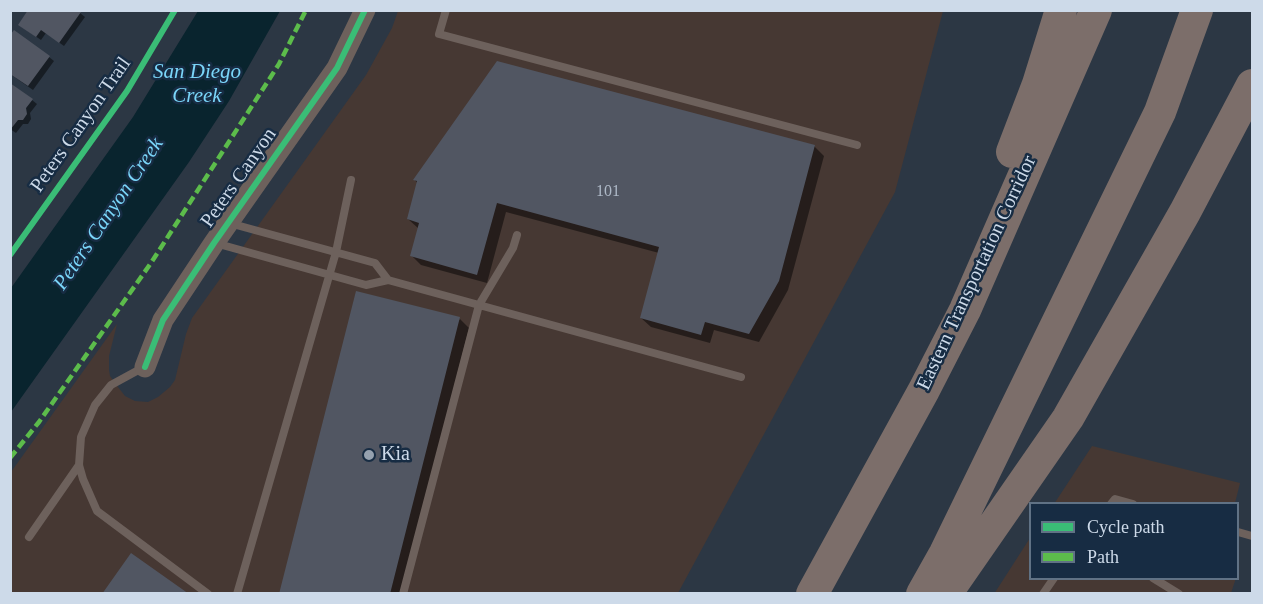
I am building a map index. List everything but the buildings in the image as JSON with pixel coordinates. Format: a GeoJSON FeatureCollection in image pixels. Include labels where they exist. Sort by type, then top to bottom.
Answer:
{"type":"FeatureCollection","features":[{"type":"Feature","properties":{"kind":"highway"},"geometry":{"type":"LineString","coordinates":[[924,390],[1038,84],[1061,10]]}},
{"type":"Feature","properties":{"kind":"highway","name":"Eastern Transportation Corridor"},"geometry":{"type":"LineString","coordinates":[[812,594],[924,390],[964,310],[1096,10]]}},
{"type":"Feature","properties":{"kind":"highway"},"geometry":{"type":"LineString","coordinates":[[922,594],[945,553],[1155,122],[1197,10]]}},
{"type":"Feature","properties":{"kind":"highway"},"geometry":{"type":"LineString","coordinates":[[946,594],[1068,417],[1185,212],[1252,85]]}},
{"type":"Feature","properties":{"kind":"street","name":"Peters Canyon"},"geometry":{"type":"LineString","coordinates":[[145,367],[163,320],[337,68],[365,10]]}},
{"type":"Feature","properties":{"kind":"lane"},"geometry":{"type":"LineString","coordinates":[[446,10],[439,34],[857,145]]}},
{"type":"Feature","properties":{"kind":"lane"},"geometry":{"type":"LineString","coordinates":[[237,594],[330,274],[351,180]]}},
{"type":"Feature","properties":{"kind":"lane"},"geometry":{"type":"LineString","coordinates":[[229,223],[375,263],[388,280]]}},
{"type":"Feature","properties":{"kind":"lane"},"geometry":{"type":"LineString","coordinates":[[403,594],[479,305],[513,248],[517,235]]}},
{"type":"Feature","properties":{"kind":"lane"},"geometry":{"type":"LineString","coordinates":[[214,243],[366,285],[388,280],[741,377]]}},
{"type":"Feature","properties":{"kind":"lane"},"geometry":{"type":"LineString","coordinates":[[145,367],[111,385],[95,405],[81,437],[79,465],[82,479],[97,511],[208,594]]}},
{"type":"Feature","properties":{"kind":"lane"},"geometry":{"type":"LineString","coordinates":[[29,537],[79,465]]}},
{"type":"Feature","properties":{"kind":"lane"},"geometry":{"type":"LineString","coordinates":[[1113,502],[1115,499],[1126,502]]}},
{"type":"Feature","properties":{"kind":"lane"},"geometry":{"type":"LineString","coordinates":[[1043,594],[1053,580]]}},
{"type":"Feature","properties":{"kind":"lane"},"geometry":{"type":"LineString","coordinates":[[1155,580],[1179,594]]}},
{"type":"Feature","properties":{"kind":"shaded area"},"geometry":{"type":"Polygon","coordinates":[[[398,11],[943,11],[895,192],[678,593],[11,594],[11,472],[117,324],[109,356],[109,370],[110,376],[125,396],[135,401],[148,402],[170,387],[175,380],[192,318],[366,75],[392,28],[398,11]]]}},
{"type":"Feature","properties":{"kind":"shaded area"},"geometry":{"type":"Polygon","coordinates":[[[1092,446],[1240,483],[1235,502],[1055,502],[1092,446]]]}},
{"type":"Feature","properties":{"kind":"shaded area"},"geometry":{"type":"Polygon","coordinates":[[[1029,540],[1029,580],[1235,580],[1231,593],[994,594],[1029,540]]]}},
{"type":"Feature","properties":{"kind":"water","name":"San Diego Creek"},"geometry":{"type":"Polygon","coordinates":[[[198,11],[280,11],[229,101],[189,162],[11,412],[11,288],[133,117],[198,11]]]}},
{"type":"Feature","properties":{"kind":"marked path"},"geometry":{"type":"LineString","coordinates":[[10,458],[39,422],[151,263],[279,64],[306,10]]}},
{"type":"Feature","properties":{"kind":"cycle path","name":"Peters Canyon Trail"},"geometry":{"type":"LineString","coordinates":[[10,255],[127,91],[175,10]]}},
{"type":"Feature","properties":{"kind":"cycle path"},"geometry":{"type":"LineString","coordinates":[[145,367],[163,320],[337,68],[365,10]]}},
{"type":"Feature","properties":{"kind":"place","name":"Kia"},"geometry":{"type":"Point","coordinates":[369,455]}},
{"type":"Feature","properties":{"kind":"water label","name":"Peters Canyon Creek"},"geometry":{"type":"Point","coordinates":[109,214]}}]}
